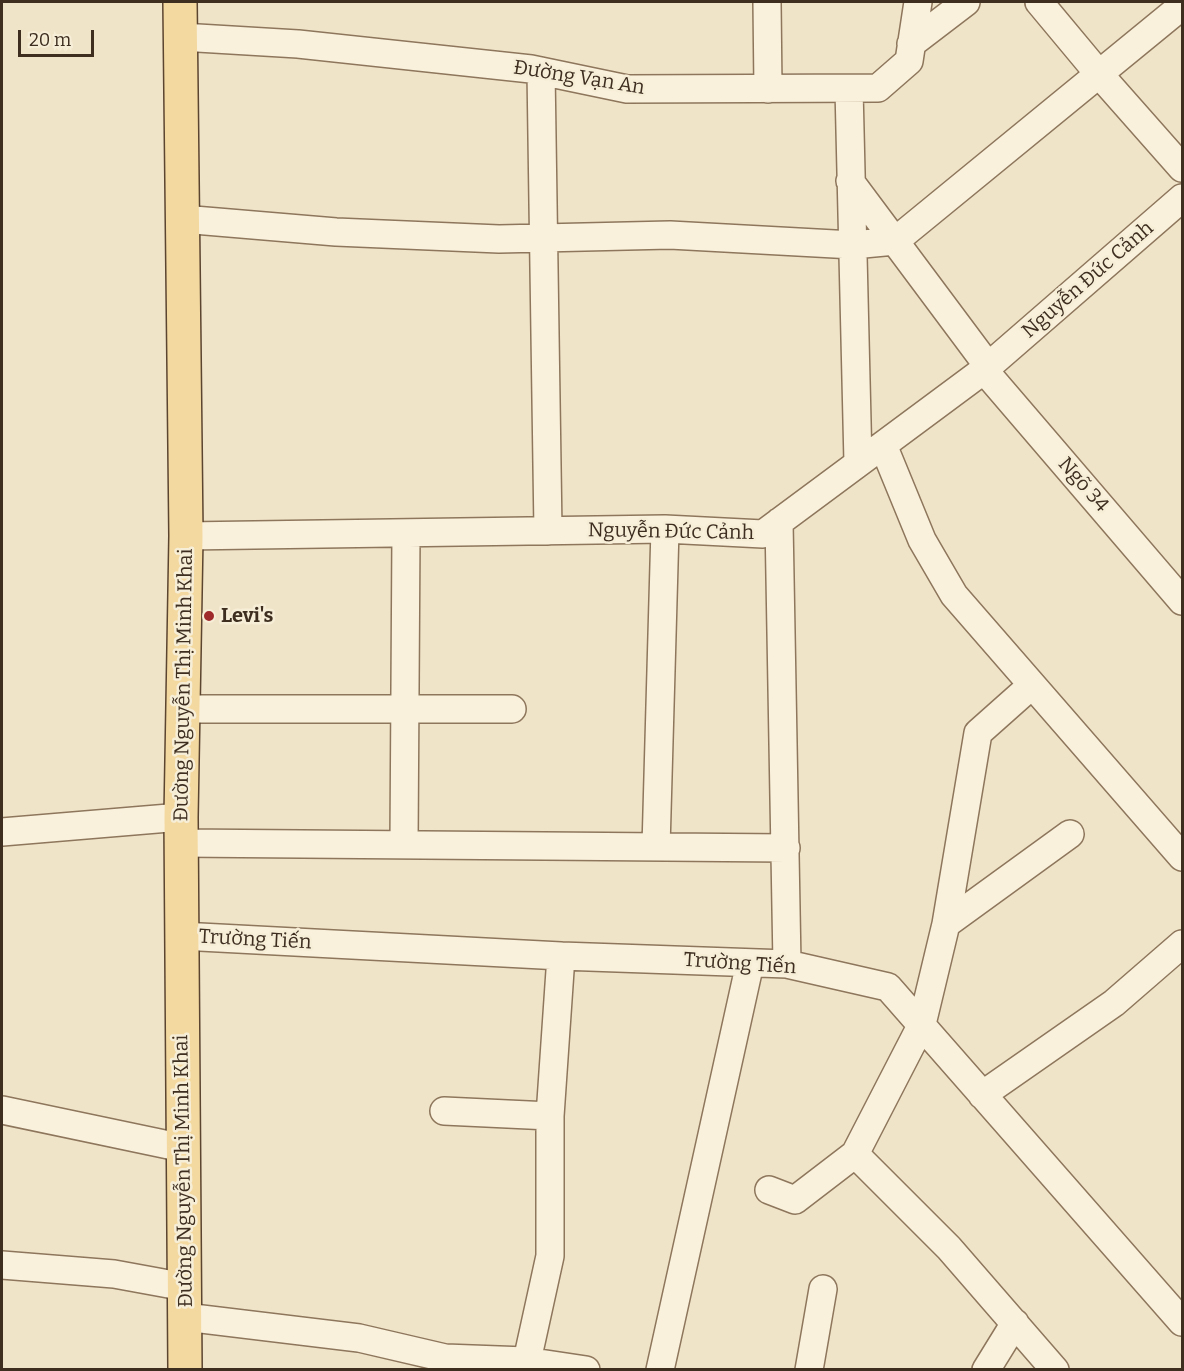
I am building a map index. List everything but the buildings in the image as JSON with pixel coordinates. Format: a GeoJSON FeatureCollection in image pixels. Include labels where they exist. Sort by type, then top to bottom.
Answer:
{"type":"FeatureCollection","features":[{"type":"Feature","properties":{"kind":"main road","name":"Đường Nguyễn Thị Minh Khai"},"geometry":{"type":"LineString","coordinates":[[180,2],[186,536],[181,830],[185,1370]]}},
{"type":"Feature","properties":{"kind":"street"},"geometry":{"type":"LineString","coordinates":[[767,2],[768,89]]}},
{"type":"Feature","properties":{"kind":"street","name":"Đường Vạn An"},"geometry":{"type":"LineString","coordinates":[[181,37],[298,44],[541,71],[627,89],[878,88],[909,61],[918,2]]}},
{"type":"Feature","properties":{"kind":"street"},"geometry":{"type":"LineString","coordinates":[[911,44],[966,2]]}},
{"type":"Feature","properties":{"kind":"street"},"geometry":{"type":"LineString","coordinates":[[1039,2],[1182,168]]}},
{"type":"Feature","properties":{"kind":"street"},"geometry":{"type":"LineString","coordinates":[[183,219],[336,232],[499,240],[670,235],[853,245],[895,241],[1182,6]]}},
{"type":"Feature","properties":{"kind":"street"},"geometry":{"type":"LineString","coordinates":[[541,71],[548,531]]}},
{"type":"Feature","properties":{"kind":"street"},"geometry":{"type":"LineString","coordinates":[[849,89],[858,463]]}},
{"type":"Feature","properties":{"kind":"street","name":"Ngõ 34"},"geometry":{"type":"LineString","coordinates":[[850,181],[986,368],[1182,602]]}},
{"type":"Feature","properties":{"kind":"street","name":"Nguyễn Đức Cảnh"},"geometry":{"type":"LineString","coordinates":[[186,536],[665,529],[763,534],[986,368],[1182,198]]}},
{"type":"Feature","properties":{"kind":"street"},"geometry":{"type":"LineString","coordinates":[[883,445],[922,540],[954,595],[1182,857]]}},
{"type":"Feature","properties":{"kind":"street"},"geometry":{"type":"LineString","coordinates":[[779,522],[787,964]]}},
{"type":"Feature","properties":{"kind":"street"},"geometry":{"type":"LineString","coordinates":[[656,847],[665,529]]}},
{"type":"Feature","properties":{"kind":"street"},"geometry":{"type":"LineString","coordinates":[[404,843],[406,533]]}},
{"type":"Feature","properties":{"kind":"street"},"geometry":{"type":"LineString","coordinates":[[769,1190],[795,1200],[855,1154],[922,1024],[946,924],[978,733],[1032,685]]}},
{"type":"Feature","properties":{"kind":"street"},"geometry":{"type":"LineString","coordinates":[[183,709],[512,709]]}},
{"type":"Feature","properties":{"kind":"street"},"geometry":{"type":"LineString","coordinates":[[2,832],[181,830],[404,843],[786,848]]}},
{"type":"Feature","properties":{"kind":"street"},"geometry":{"type":"LineString","coordinates":[[946,924],[1070,834]]}},
{"type":"Feature","properties":{"kind":"street","name":"Trường Tiến"},"geometry":{"type":"LineString","coordinates":[[181,936],[561,956],[787,964],[888,987],[1182,1322]]}},
{"type":"Feature","properties":{"kind":"street"},"geometry":{"type":"LineString","coordinates":[[982,1095],[1104,1010],[1182,944]]}},
{"type":"Feature","properties":{"kind":"street"},"geometry":{"type":"LineString","coordinates":[[526,1365],[550,1256],[550,1116],[561,956]]}},
{"type":"Feature","properties":{"kind":"street"},"geometry":{"type":"LineString","coordinates":[[660,1370],[750,963]]}},
{"type":"Feature","properties":{"kind":"street"},"geometry":{"type":"LineString","coordinates":[[2,1110],[183,1148]]}},
{"type":"Feature","properties":{"kind":"street"},"geometry":{"type":"LineString","coordinates":[[444,1111],[550,1116]]}},
{"type":"Feature","properties":{"kind":"street"},"geometry":{"type":"LineString","coordinates":[[855,1154],[949,1248],[1055,1370]]}},
{"type":"Feature","properties":{"kind":"street"},"geometry":{"type":"LineString","coordinates":[[2,1265],[114,1274],[185,1302],[445,1358],[586,1370]]}},
{"type":"Feature","properties":{"kind":"street"},"geometry":{"type":"LineString","coordinates":[[809,1370],[823,1289]]}},
{"type":"Feature","properties":{"kind":"street"},"geometry":{"type":"LineString","coordinates":[[986,1370],[1015,1323]]}},
{"type":"Feature","properties":{"kind":"place","name":"Levi's"},"geometry":{"type":"Point","coordinates":[209,616]}}]}
